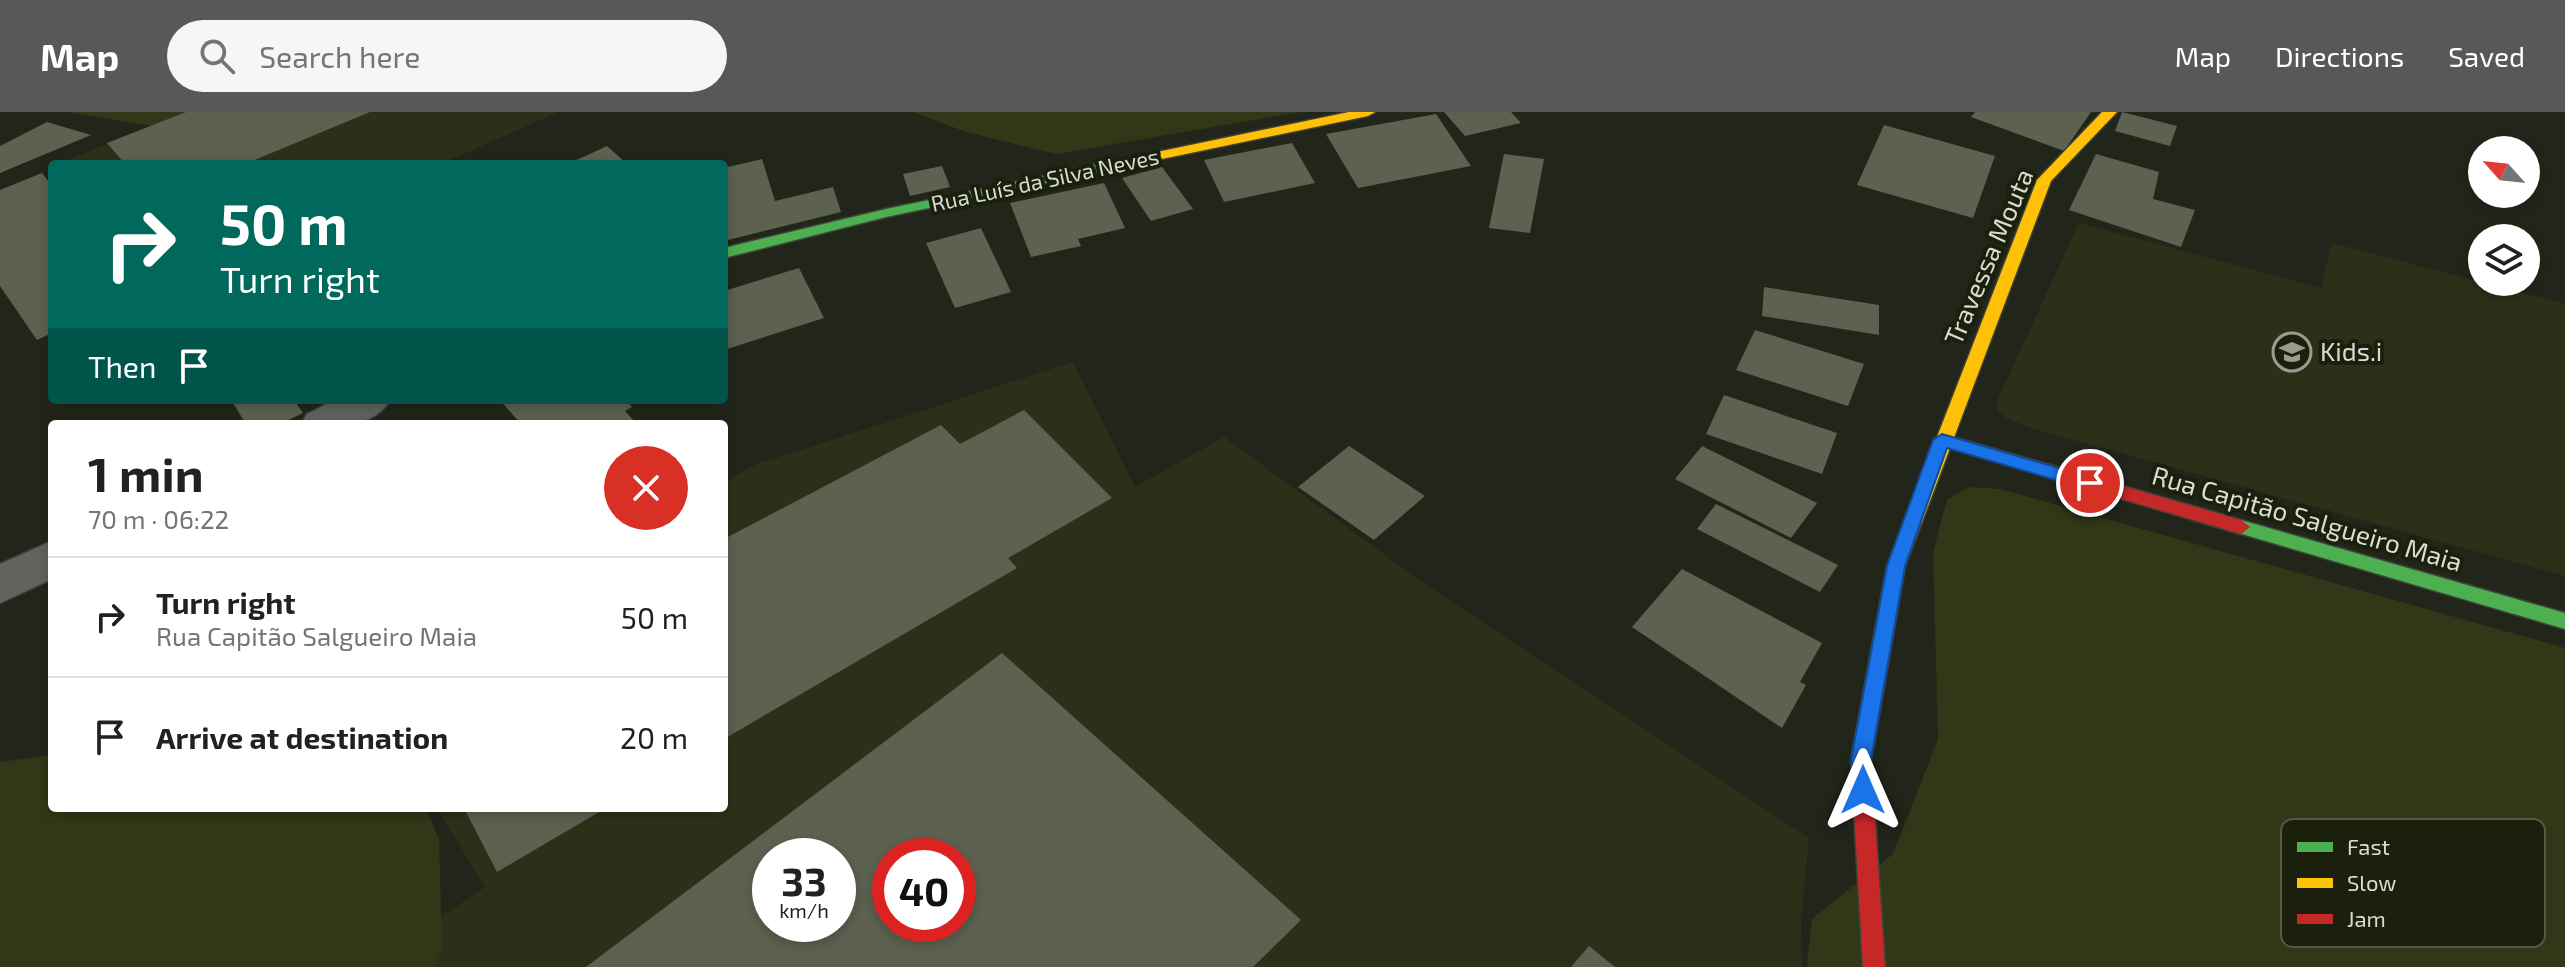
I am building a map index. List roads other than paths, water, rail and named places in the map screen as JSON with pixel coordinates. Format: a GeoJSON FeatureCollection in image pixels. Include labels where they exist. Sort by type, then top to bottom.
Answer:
{"type":"FeatureCollection","features":[{"type":"Feature","properties":{"kind":"street","name":"Rua Luís da Silva Neves"},"geometry":{"type":"LineString","coordinates":[[728,252],[886,213],[1368,112]]}},
{"type":"Feature","properties":{"kind":"street","name":"Travessa Mouta"},"geometry":{"type":"LineString","coordinates":[[1874,967],[1861,760],[1896,566],[2044,180],[2110,112]]}},
{"type":"Feature","properties":{"kind":"street"},"geometry":{"type":"LineString","coordinates":[[329,420],[362,404]]}},
{"type":"Feature","properties":{"kind":"street","name":"Rua Capitão Salgueiro Maia"},"geometry":{"type":"LineString","coordinates":[[1942,440],[2565,621]]}},
{"type":"Feature","properties":{"kind":"street"},"geometry":{"type":"LineString","coordinates":[[0,585],[48,560]]}},
{"type":"Feature","properties":{"kind":"place","name":"Kids.i"},"geometry":{"type":"Point","coordinates":[2292,352]}}]}
